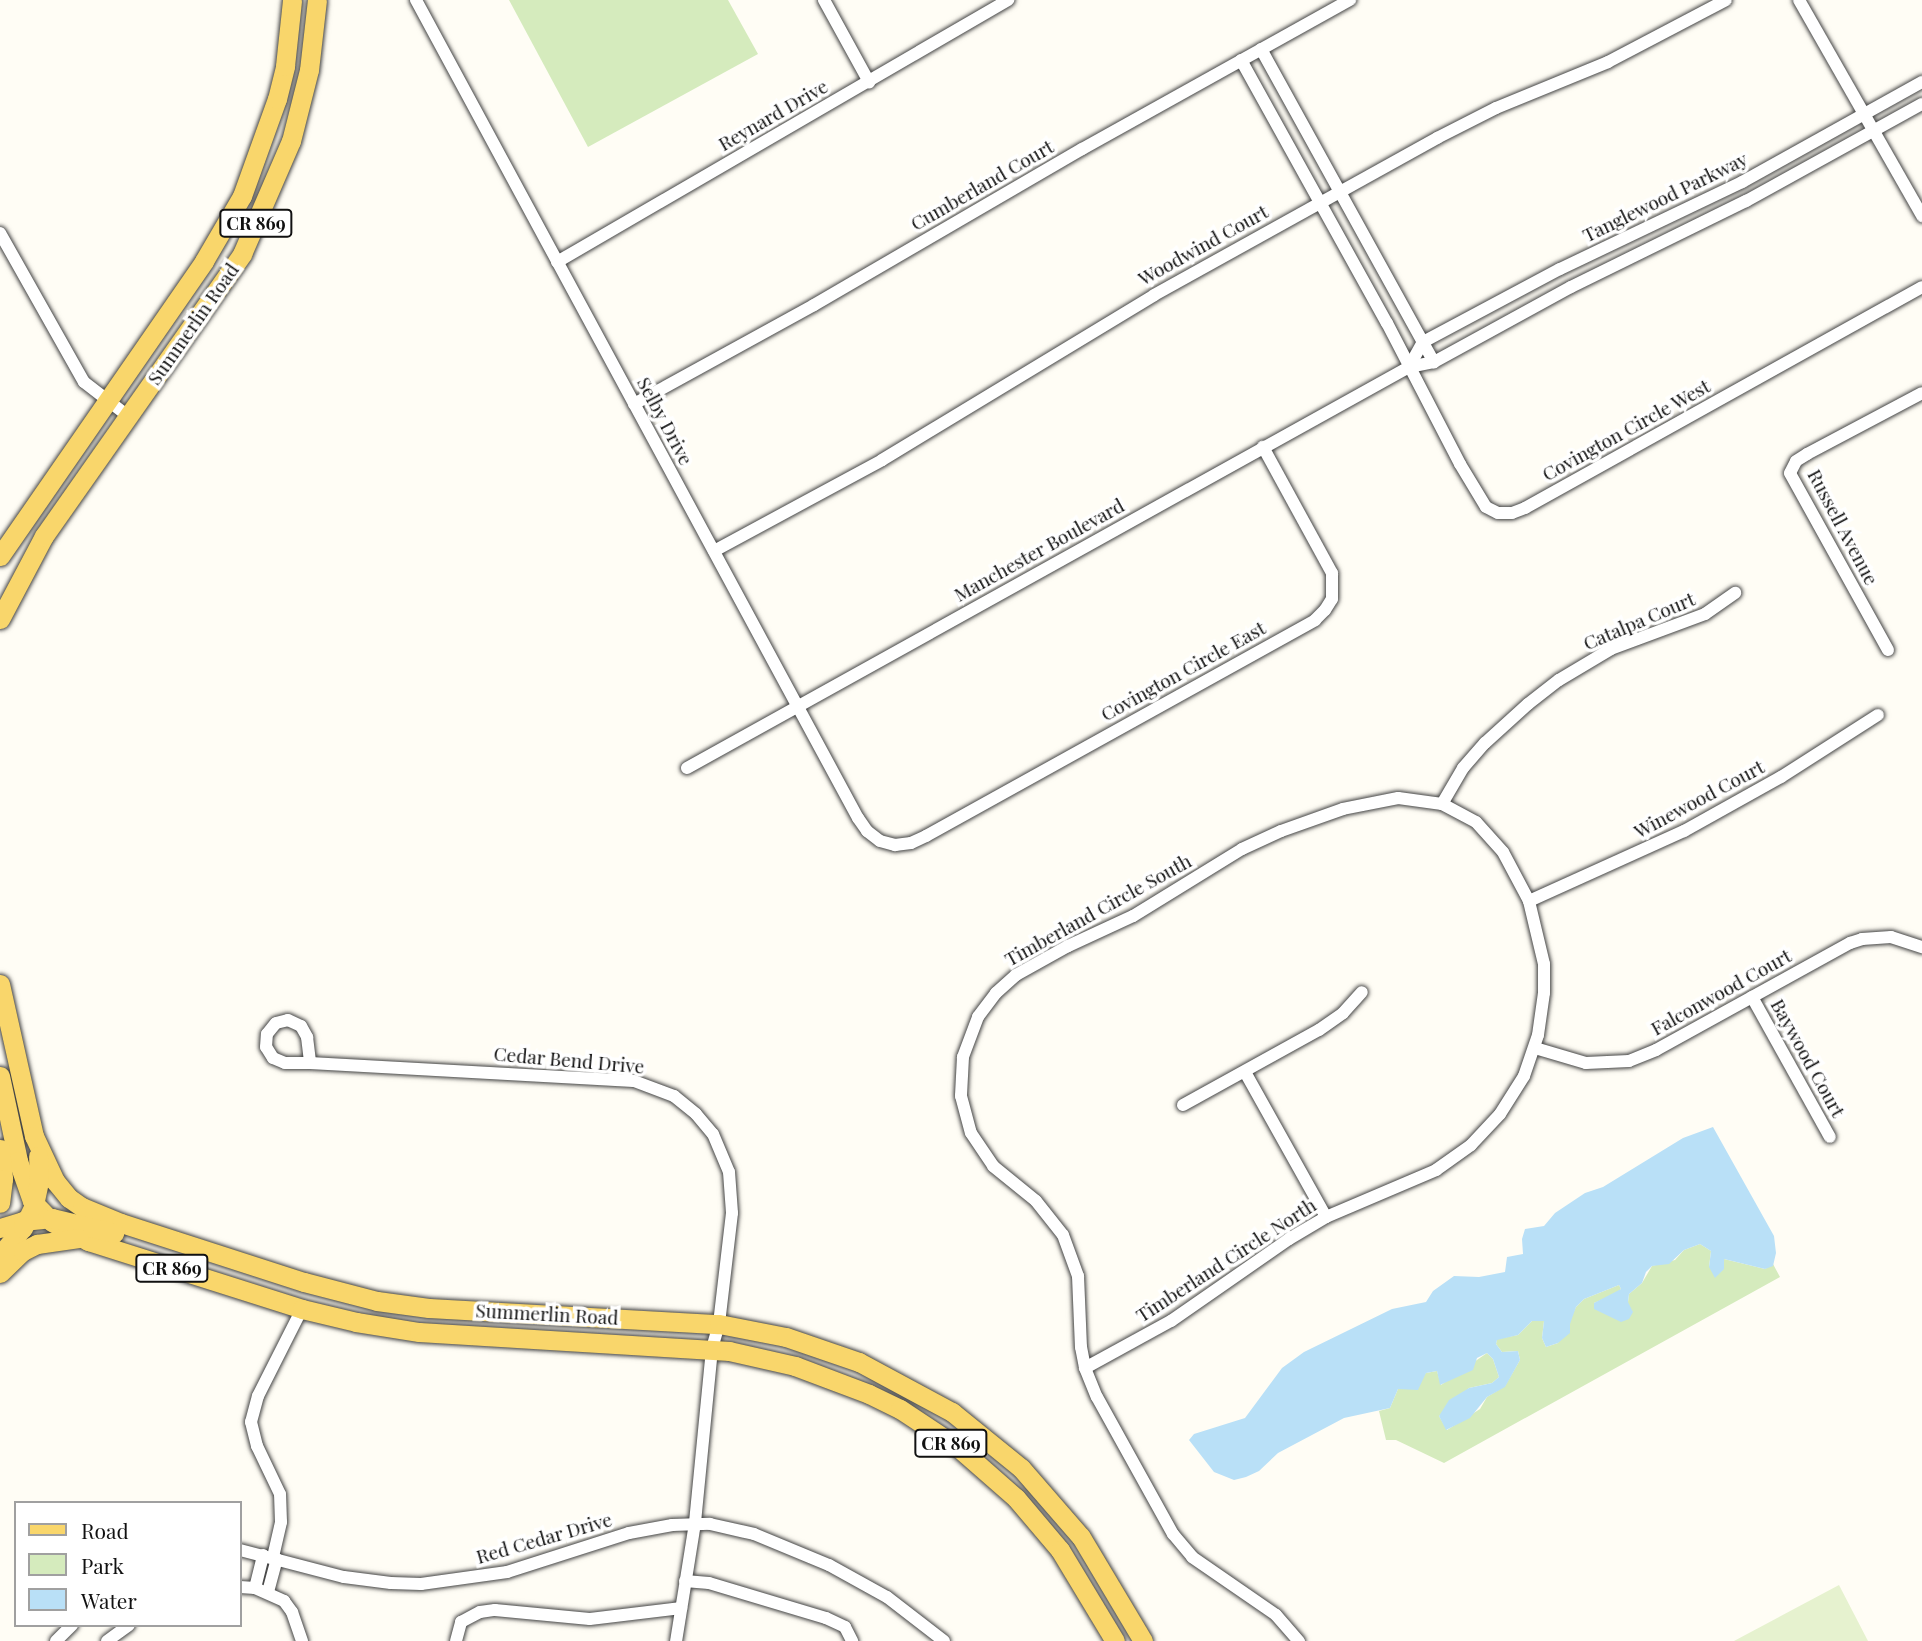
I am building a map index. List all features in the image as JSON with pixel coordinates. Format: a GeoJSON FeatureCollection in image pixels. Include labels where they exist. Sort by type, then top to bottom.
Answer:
{"type":"FeatureCollection","features":[{"type":"Feature","properties":{"kind":"main road","name":"Summerlin Road"},"geometry":{"type":"LineString","coordinates":[[0,556],[204,261],[242,196],[277,99],[286,55],[292,0]]}},
{"type":"Feature","properties":{"kind":"main road","name":"Summerlin Road"},"geometry":{"type":"LineString","coordinates":[[0,619],[44,536],[242,254],[278,174],[301,107],[314,38],[317,0]]}},
{"type":"Feature","properties":{"kind":"main road","name":"Summerlin Road"},"geometry":{"type":"LineString","coordinates":[[0,984],[34,1136],[52,1177],[74,1202],[108,1219],[362,1298],[429,1308],[719,1324],[819,1347],[891,1377],[952,1412],[1021,1468],[1062,1512],[1101,1566],[1143,1641]]}},
{"type":"Feature","properties":{"kind":"main road"},"geometry":{"type":"LineString","coordinates":[[0,1076],[22,1175],[36,1214]]}},
{"type":"Feature","properties":{"kind":"main road"},"geometry":{"type":"LineString","coordinates":[[0,1255],[36,1214],[39,1174],[34,1136]]}},
{"type":"Feature","properties":{"kind":"main road"},"geometry":{"type":"LineString","coordinates":[[0,1149],[4,1179],[0,1203]]}},
{"type":"Feature","properties":{"kind":"main road","name":"Summerlin Road"},"geometry":{"type":"LineString","coordinates":[[36,1214],[81,1238],[302,1309],[419,1332],[712,1349],[762,1357],[838,1380],[900,1409],[958,1448],[1016,1498],[1039,1523],[1079,1578],[1115,1641]]}},
{"type":"Feature","properties":{"kind":"main road"},"geometry":{"type":"LineString","coordinates":[[0,1228],[36,1214],[81,1223],[176,1252],[210,1251]]}},
{"type":"Feature","properties":{"kind":"main road"},"geometry":{"type":"LineString","coordinates":[[0,1273],[36,1244],[81,1238]]}},
{"type":"Feature","properties":{"kind":"main road"},"geometry":{"type":"LineString","coordinates":[[302,1309],[314,1303],[362,1298]]}},
{"type":"Feature","properties":{"kind":"street","name":"Selby Drive"},"geometry":{"type":"LineString","coordinates":[[416,0],[858,818],[867,831],[880,841],[895,845]]}},
{"type":"Feature","properties":{"kind":"street"},"geometry":{"type":"LineString","coordinates":[[824,0],[869,82]]}},
{"type":"Feature","properties":{"kind":"street","name":"Reynard Drive"},"geometry":{"type":"LineString","coordinates":[[558,262],[1008,0]]}},
{"type":"Feature","properties":{"kind":"street","name":"Cumberland Court"},"geometry":{"type":"LineString","coordinates":[[634,404],[814,305],[1082,149],[1350,0]]}},
{"type":"Feature","properties":{"kind":"street","name":"Woodwind Court"},"geometry":{"type":"LineString","coordinates":[[714,551],[882,460],[1154,295],[1319,202],[1496,108],[1608,62],[1726,0]]}},
{"type":"Feature","properties":{"kind":"street"},"geometry":{"type":"LineString","coordinates":[[1800,0],[1922,216]]}},
{"type":"Feature","properties":{"kind":"street"},"geometry":{"type":"LineString","coordinates":[[1261,49],[1434,362]]}},
{"type":"Feature","properties":{"kind":"street"},"geometry":{"type":"LineString","coordinates":[[1241,60],[1409,368]]}},
{"type":"Feature","properties":{"kind":"street","name":"Tanglewood Parkway"},"geometry":{"type":"LineString","coordinates":[[1423,342],[1568,265],[1717,194],[1922,82]]}},
{"type":"Feature","properties":{"kind":"street","name":"Tanglewood Parkway"},"geometry":{"type":"LineString","coordinates":[[1409,368],[1434,362],[1578,284],[1726,211],[1922,104]]}},
{"type":"Feature","properties":{"kind":"street"},"geometry":{"type":"LineString","coordinates":[[1717,194],[1726,211]]}},
{"type":"Feature","properties":{"kind":"street"},"geometry":{"type":"LineString","coordinates":[[0,233],[84,382],[105,402],[128,416]]}},
{"type":"Feature","properties":{"kind":"street"},"geometry":{"type":"LineString","coordinates":[[0,264],[13,257]]}},
{"type":"Feature","properties":{"kind":"street"},"geometry":{"type":"LineString","coordinates":[[1568,265],[1578,284]]}},
{"type":"Feature","properties":{"kind":"street","name":"Covington Circle West"},"geometry":{"type":"LineString","coordinates":[[1409,368],[1486,507],[1498,513],[1512,513],[1922,287]]}},
{"type":"Feature","properties":{"kind":"street"},"geometry":{"type":"LineString","coordinates":[[1409,368],[1423,342]]}},
{"type":"Feature","properties":{"kind":"street","name":"Manchester Boulevard"},"geometry":{"type":"LineString","coordinates":[[687,768],[1409,368]]}},
{"type":"Feature","properties":{"kind":"street","name":"Russell Avenue"},"geometry":{"type":"LineString","coordinates":[[1888,650],[1790,473],[1796,461],[1922,393]]}},
{"type":"Feature","properties":{"kind":"street","name":"Covington Circle East"},"geometry":{"type":"LineString","coordinates":[[895,845],[911,843],[926,836],[1315,620],[1325,610],[1332,598],[1332,573],[1263,447]]}},
{"type":"Feature","properties":{"kind":"street","name":"Catalpa Court"},"geometry":{"type":"LineString","coordinates":[[1442,804],[1463,768],[1485,743],[1559,680],[1611,649],[1705,614],[1735,593]]}},
{"type":"Feature","properties":{"kind":"street","name":"Winewood Court"},"geometry":{"type":"LineString","coordinates":[[1529,901],[1685,831],[1781,777],[1878,715]]}},
{"type":"Feature","properties":{"kind":"street","name":"Timberland Circle South"},"geometry":{"type":"LineString","coordinates":[[1299,1641],[1265,1605],[1214,1573],[1183,1547],[1097,1397],[1085,1368],[1081,1347],[1078,1276],[1063,1235],[1036,1201],[993,1166],[977,1144],[967,1121],[961,1096],[965,1044],[978,1017],[996,993],[1029,967],[1133,916],[1242,849],[1281,831],[1343,809],[1384,799],[1413,799],[1442,804],[1476,822],[1495,842],[1529,901]]}},
{"type":"Feature","properties":{"kind":"street","name":"Timberland Circle North"},"geometry":{"type":"LineString","coordinates":[[1085,1368],[1171,1321],[1289,1239],[1326,1217],[1411,1183],[1436,1170],[1471,1145],[1492,1125],[1511,1098],[1535,1048],[1541,1020],[1545,979],[1542,948],[1529,901]]}},
{"type":"Feature","properties":{"kind":"street","name":"Falconwood Court"},"geometry":{"type":"LineString","coordinates":[[1535,1048],[1586,1063],[1629,1061],[1656,1050],[1863,939],[1891,937],[1922,947]]}},
{"type":"Feature","properties":{"kind":"street"},"geometry":{"type":"LineString","coordinates":[[1183,1105],[1332,1022],[1362,992]]}},
{"type":"Feature","properties":{"kind":"street","name":"Baywood Court"},"geometry":{"type":"LineString","coordinates":[[1752,997],[1830,1137]]}},
{"type":"Feature","properties":{"kind":"street","name":"Cedar Bend Drive"},"geometry":{"type":"LineString","coordinates":[[310,1063],[621,1079],[649,1085],[674,1096],[706,1124],[720,1146],[729,1172],[732,1213],[719,1324],[712,1349]]}},
{"type":"Feature","properties":{"kind":"street"},"geometry":{"type":"LineString","coordinates":[[1245,1072],[1326,1217]]}},
{"type":"Feature","properties":{"kind":"street"},"geometry":{"type":"LineString","coordinates":[[262,1590],[281,1522],[280,1494],[257,1446],[251,1422],[258,1396],[302,1309]]}},
{"type":"Feature","properties":{"kind":"street"},"geometry":{"type":"LineString","coordinates":[[676,1641],[695,1523],[712,1349]]}},
{"type":"Feature","properties":{"kind":"street","name":"Red Cedar Drive"},"geometry":{"type":"LineString","coordinates":[[242,1550],[375,1582],[453,1582],[507,1572],[620,1535],[695,1523],[754,1534],[829,1565],[887,1597],[944,1641]]}},
{"type":"Feature","properties":{"kind":"street"},"geometry":{"type":"LineString","coordinates":[[685,1581],[709,1583],[827,1618],[845,1627],[852,1641]]}},
{"type":"Feature","properties":{"kind":"street"},"geometry":{"type":"LineString","coordinates":[[242,1587],[262,1590],[284,1601],[292,1612],[302,1641]]}},
{"type":"Feature","properties":{"kind":"street"},"geometry":{"type":"LineString","coordinates":[[456,1641],[461,1622],[480,1612],[495,1610],[590,1619],[681,1608]]}},
{"type":"Feature","properties":{"kind":"street"},"geometry":{"type":"LineString","coordinates":[[55,1641],[70,1627]]}},
{"type":"Feature","properties":{"kind":"street"},"geometry":{"type":"LineString","coordinates":[[107,1641],[126,1627]]}},
{"type":"Feature","properties":{"kind":"green space"},"geometry":{"type":"Polygon","coordinates":[[[509,0],[728,0],[758,54],[588,147],[509,0]]]}},
{"type":"Feature","properties":{"kind":"green space"},"geometry":{"type":"Polygon","coordinates":[[[1700,1244],[1711,1251],[1709,1267],[1724,1259],[1765,1269],[1773,1264],[1780,1277],[1444,1463],[1396,1440],[1386,1440],[1379,1411],[1390,1408],[1398,1389],[1426,1373],[1437,1371],[1441,1385],[1487,1353],[1493,1359],[1499,1377],[1492,1383],[1469,1388],[1439,1416],[1447,1430],[1480,1409],[1487,1397],[1505,1386],[1520,1360],[1518,1351],[1502,1352],[1496,1344],[1497,1339],[1518,1335],[1532,1321],[1544,1321],[1542,1338],[1546,1347],[1558,1343],[1576,1307],[1584,1299],[1619,1285],[1621,1289],[1615,1294],[1594,1303],[1628,1302],[1629,1294],[1642,1283],[1652,1266],[1675,1260],[1684,1250],[1700,1244]]]}},
{"type":"Feature","properties":{"kind":"green space"},"geometry":{"type":"Polygon","coordinates":[[[1839,1585],[1868,1641],[1734,1641],[1839,1585]]]}},
{"type":"Feature","properties":{"kind":"water"},"geometry":{"type":"Polygon","coordinates":[[[1713,1127],[1774,1236],[1776,1253],[1773,1266],[1765,1269],[1724,1259],[1724,1269],[1715,1278],[1709,1267],[1711,1251],[1700,1244],[1684,1250],[1669,1264],[1652,1266],[1646,1272],[1642,1283],[1629,1294],[1628,1302],[1633,1312],[1629,1319],[1621,1322],[1594,1309],[1594,1303],[1621,1289],[1619,1285],[1584,1299],[1576,1307],[1570,1333],[1558,1343],[1546,1347],[1542,1338],[1544,1321],[1532,1321],[1518,1335],[1497,1340],[1496,1344],[1502,1352],[1518,1351],[1520,1360],[1505,1387],[1487,1397],[1470,1418],[1446,1430],[1439,1416],[1449,1400],[1469,1388],[1492,1383],[1499,1377],[1493,1359],[1487,1353],[1477,1358],[1473,1370],[1440,1385],[1437,1371],[1426,1373],[1418,1390],[1398,1389],[1390,1408],[1344,1418],[1278,1453],[1259,1471],[1246,1477],[1234,1480],[1214,1472],[1189,1440],[1194,1434],[1245,1418],[1282,1368],[1304,1352],[1392,1309],[1426,1302],[1433,1291],[1454,1276],[1479,1277],[1505,1272],[1507,1257],[1523,1254],[1522,1239],[1525,1229],[1544,1226],[1555,1213],[1585,1193],[1603,1187],[1683,1138],[1713,1127]]]}}]}
